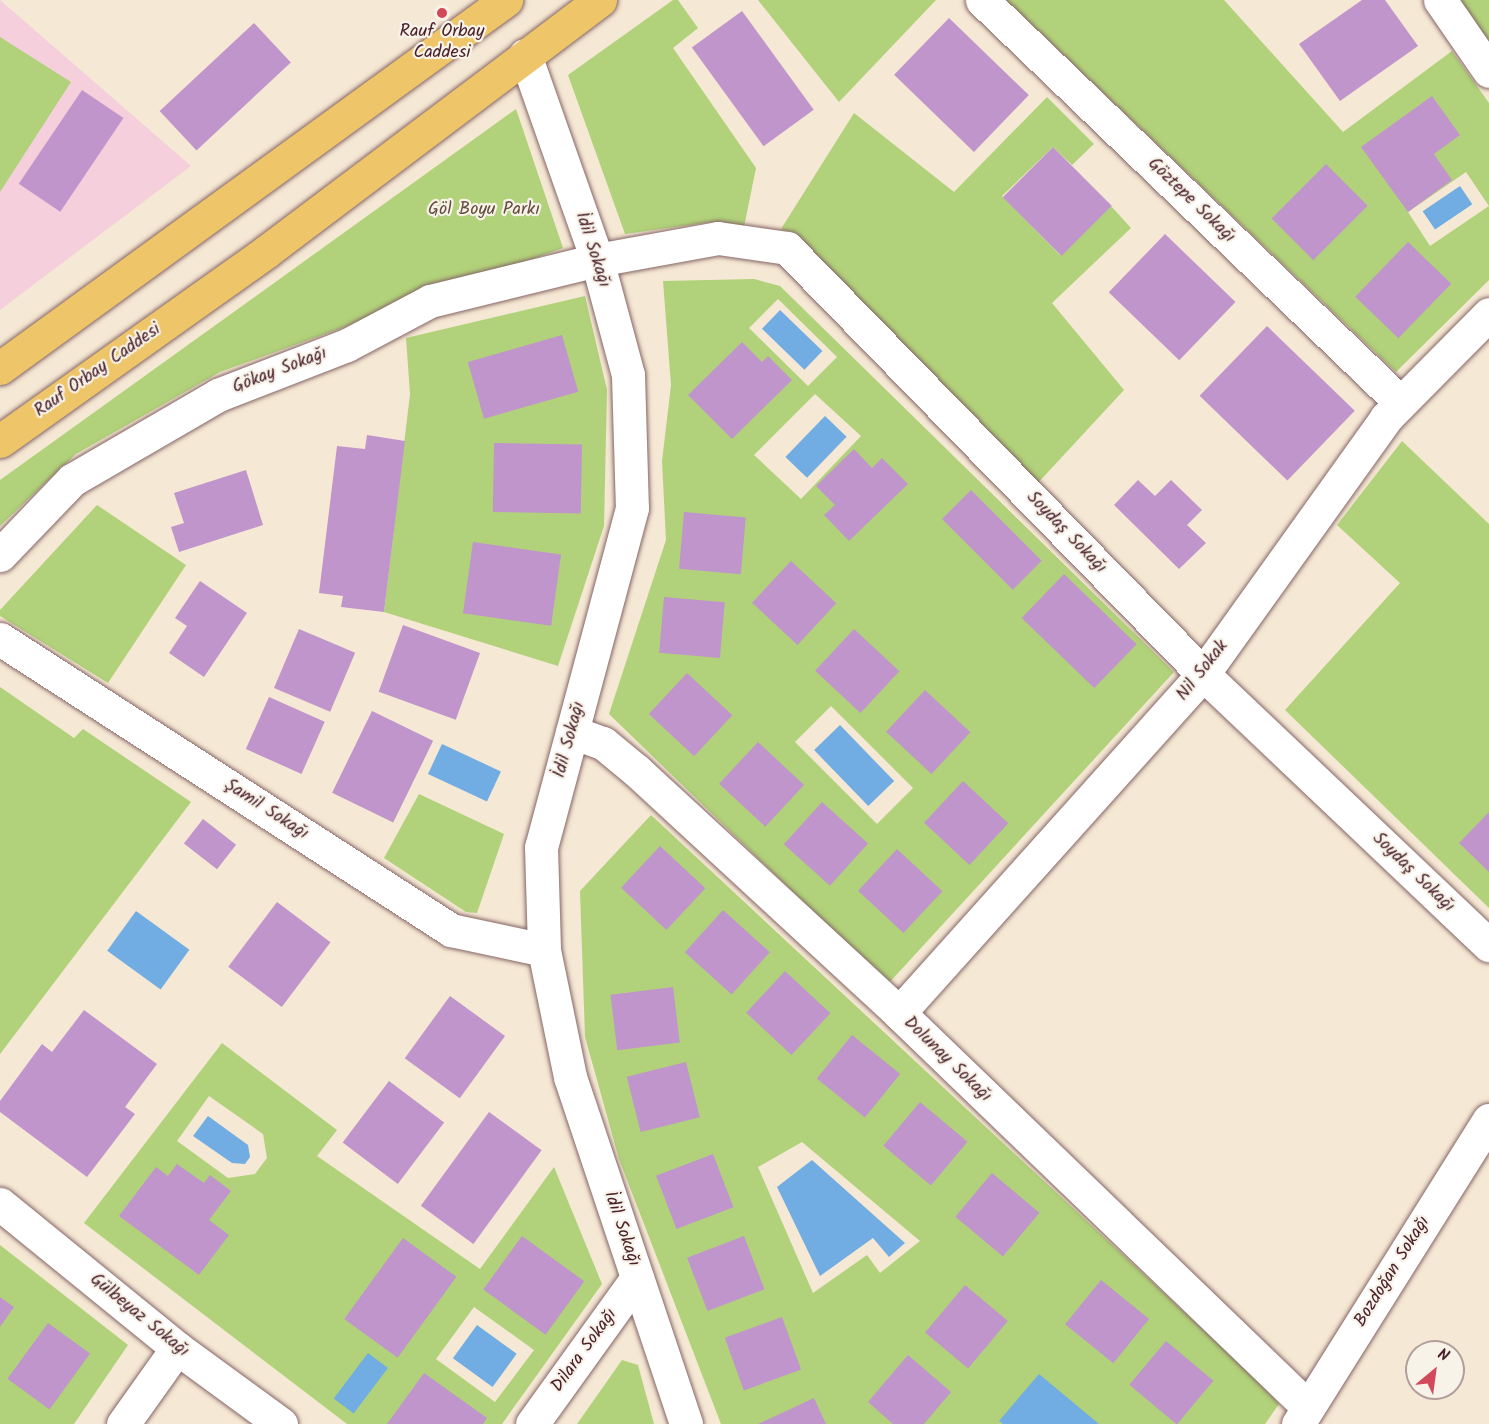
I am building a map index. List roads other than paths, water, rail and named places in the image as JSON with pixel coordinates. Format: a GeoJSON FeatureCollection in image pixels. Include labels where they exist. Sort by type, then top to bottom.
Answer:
{"type":"FeatureCollection","features":[{"type":"Feature","properties":{"kind":"main road"},"geometry":{"type":"LineString","coordinates":[[0,368],[506,0]]}},
{"type":"Feature","properties":{"kind":"main road","name":"Rauf Orbay Caddesi"},"geometry":{"type":"LineString","coordinates":[[0,441],[267,251],[600,0]]}},
{"type":"Feature","properties":{"kind":"street","name":"Göztepe Sokağı"},"geometry":{"type":"LineString","coordinates":[[982,0],[1401,403]]}},
{"type":"Feature","properties":{"kind":"street"},"geometry":{"type":"LineString","coordinates":[[1440,0],[1489,71]]}},
{"type":"Feature","properties":{"kind":"street","name":"İdil Sokağı"},"geometry":{"type":"LineString","coordinates":[[525,55],[597,260],[628,375],[632,508],[541,847],[543,950],[570,1077],[686,1424]]}},
{"type":"Feature","properties":{"kind":"street","name":"Soydaş Sokağı"},"geometry":{"type":"LineString","coordinates":[[597,260],[718,238],[787,248],[1203,674],[1489,945]]}},
{"type":"Feature","properties":{"kind":"street","name":"Gökay Sokağı"},"geometry":{"type":"LineString","coordinates":[[0,555],[72,480],[218,395],[347,345],[430,301],[597,260]]}},
{"type":"Feature","properties":{"kind":"street","name":"Nil Sokak"},"geometry":{"type":"LineString","coordinates":[[899,1013],[1203,674],[1386,418],[1489,314]]}},
{"type":"Feature","properties":{"kind":"street","name":"Şamil Sokağı"},"geometry":{"type":"LineString","coordinates":[[0,639],[451,930],[543,950]]}},
{"type":"Feature","properties":{"kind":"street","name":"Dolunay Sokağı"},"geometry":{"type":"LineString","coordinates":[[572,732],[603,742],[637,771],[899,1013],[1303,1416]]}},
{"type":"Feature","properties":{"kind":"street","name":"Bozdoğan Sokağı"},"geometry":{"type":"LineString","coordinates":[[1303,1416],[1489,1120]]}},
{"type":"Feature","properties":{"kind":"street","name":"Gülbeyaz Sokağı"},"geometry":{"type":"LineString","coordinates":[[0,1204],[177,1348],[281,1424]]}},
{"type":"Feature","properties":{"kind":"street","name":"Dilara Sokağı"},"geometry":{"type":"LineString","coordinates":[[532,1424],[637,1278]]}},
{"type":"Feature","properties":{"kind":"street"},"geometry":{"type":"LineString","coordinates":[[123,1424],[177,1348]]}},
{"type":"Feature","properties":{"kind":"water"},"geometry":{"type":"Polygon","coordinates":[[[1460,186],[1472,204],[1435,229],[1423,211],[1460,186]]]}},
{"type":"Feature","properties":{"kind":"water"},"geometry":{"type":"Polygon","coordinates":[[[780,310],[822,351],[804,370],[762,329],[780,310]]]}},
{"type":"Feature","properties":{"kind":"water"},"geometry":{"type":"Polygon","coordinates":[[[825,416],[847,437],[807,478],[785,457],[825,416]]]}},
{"type":"Feature","properties":{"kind":"water"},"geometry":{"type":"Polygon","coordinates":[[[840,725],[894,781],[868,806],[814,750],[840,725]]]}},
{"type":"Feature","properties":{"kind":"water"},"geometry":{"type":"Polygon","coordinates":[[[442,744],[501,771],[487,801],[428,774],[442,744]]]}},
{"type":"Feature","properties":{"kind":"water"},"geometry":{"type":"Polygon","coordinates":[[[136,911],[189,950],[161,989],[107,951],[136,911]]]}},
{"type":"Feature","properties":{"kind":"water"},"geometry":{"type":"Polygon","coordinates":[[[208,1116],[248,1145],[250,1157],[245,1164],[232,1163],[193,1136],[208,1116]]]}},
{"type":"Feature","properties":{"kind":"water"},"geometry":{"type":"Polygon","coordinates":[[[812,1160],[905,1243],[889,1257],[873,1238],[820,1276],[777,1187],[812,1160]]]}},
{"type":"Feature","properties":{"kind":"water"},"geometry":{"type":"Polygon","coordinates":[[[477,1325],[517,1354],[493,1387],[453,1358],[477,1325]]]}},
{"type":"Feature","properties":{"kind":"water"},"geometry":{"type":"Polygon","coordinates":[[[368,1353],[388,1368],[354,1414],[334,1399],[368,1353]]]}},
{"type":"Feature","properties":{"kind":"water"},"geometry":{"type":"Polygon","coordinates":[[[1039,1374],[1099,1424],[1003,1424],[999,1421],[1039,1374]]]}},
{"type":"Feature","properties":{"kind":"place","name":"Rauf Orbay Caddesi"},"geometry":{"type":"Point","coordinates":[442,13]}},
{"type":"Feature","properties":{"kind":"park label","name":"Göl Boyu Parkı"},"geometry":{"type":"Point","coordinates":[484,210]}}]}
